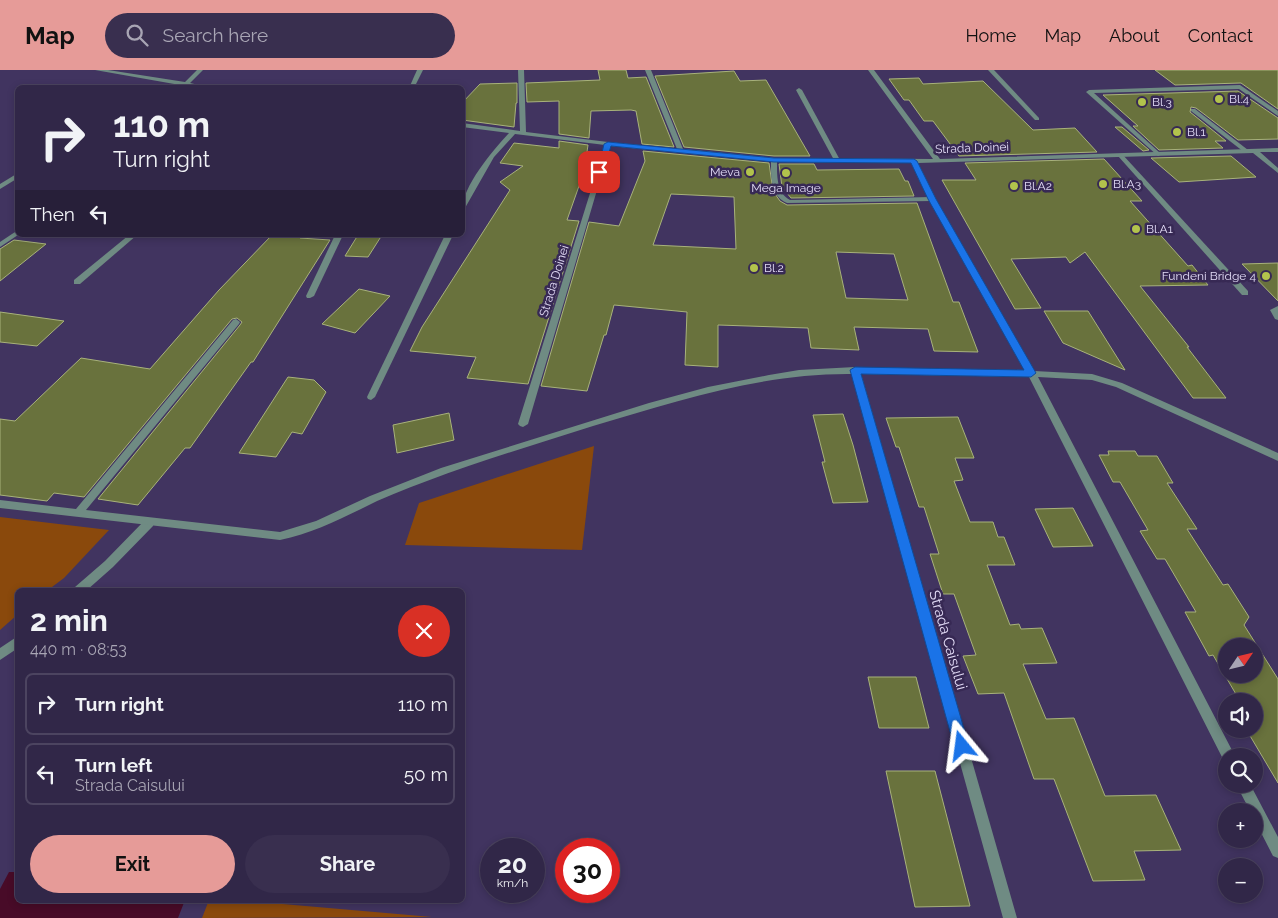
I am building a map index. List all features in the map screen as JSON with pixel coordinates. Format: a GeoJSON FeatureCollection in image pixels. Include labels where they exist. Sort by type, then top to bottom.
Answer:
{"type":"FeatureCollection","features":[{"type":"Feature","properties":{"kind":"street"},"geometry":{"type":"LineString","coordinates":[[98,70],[192,85]]}},
{"type":"Feature","properties":{"kind":"street"},"geometry":{"type":"LineString","coordinates":[[186,84],[200,70]]}},
{"type":"Feature","properties":{"kind":"street"},"geometry":{"type":"LineString","coordinates":[[413,85],[420,70]]}},
{"type":"Feature","properties":{"kind":"street"},"geometry":{"type":"LineString","coordinates":[[521,70],[523,133]]}},
{"type":"Feature","properties":{"kind":"street"},"geometry":{"type":"LineString","coordinates":[[648,70],[681,151]]}},
{"type":"Feature","properties":{"kind":"street"},"geometry":{"type":"LineString","coordinates":[[871,70],[938,161]]}},
{"type":"Feature","properties":{"kind":"street"},"geometry":{"type":"LineString","coordinates":[[991,70],[1037,119]]}},
{"type":"Feature","properties":{"kind":"street"},"geometry":{"type":"LineString","coordinates":[[150,85],[158,79]]}},
{"type":"Feature","properties":{"kind":"street"},"geometry":{"type":"LineString","coordinates":[[1158,154],[1089,92],[1240,86],[1278,114]]}},
{"type":"Feature","properties":{"kind":"street"},"geometry":{"type":"LineString","coordinates":[[799,90],[837,160]]}},
{"type":"Feature","properties":{"kind":"street"},"geometry":{"type":"LineString","coordinates":[[1194,110],[1246,151]]}},
{"type":"Feature","properties":{"kind":"street","name":"Strada Doinei"},"geometry":{"type":"LineString","coordinates":[[465,125],[608,144],[774,160],[938,161],[1278,150]]}},
{"type":"Feature","properties":{"kind":"street"},"geometry":{"type":"LineString","coordinates":[[465,203],[491,156],[513,132]]}},
{"type":"Feature","properties":{"kind":"street","name":"Strada Doinei"},"geometry":{"type":"LineString","coordinates":[[522,424],[608,144]]}},
{"type":"Feature","properties":{"kind":"street"},"geometry":{"type":"LineString","coordinates":[[1255,151],[1278,171]]}},
{"type":"Feature","properties":{"kind":"street"},"geometry":{"type":"LineString","coordinates":[[1120,155],[1245,293]]}},
{"type":"Feature","properties":{"kind":"street"},"geometry":{"type":"LineString","coordinates":[[774,160],[778,195],[782,200],[789,202],[932,199]]}},
{"type":"Feature","properties":{"kind":"street"},"geometry":{"type":"LineString","coordinates":[[914,161],[932,199],[1031,373],[1225,748]]}},
{"type":"Feature","properties":{"kind":"street"},"geometry":{"type":"LineString","coordinates":[[0,187],[15,177]]}},
{"type":"Feature","properties":{"kind":"street"},"geometry":{"type":"LineString","coordinates":[[0,245],[15,234]]}},
{"type":"Feature","properties":{"kind":"street"},"geometry":{"type":"LineString","coordinates":[[77,282],[131,237]]}},
{"type":"Feature","properties":{"kind":"street"},"geometry":{"type":"LineString","coordinates":[[310,296],[338,237]]}},
{"type":"Feature","properties":{"kind":"street"},"geometry":{"type":"LineString","coordinates":[[371,397],[448,237]]}},
{"type":"Feature","properties":{"kind":"street"},"geometry":{"type":"LineString","coordinates":[[1278,308],[1274,310],[1278,317]]}},
{"type":"Feature","properties":{"kind":"street"},"geometry":{"type":"LineString","coordinates":[[77,514],[236,322]]}},
{"type":"Feature","properties":{"kind":"street"},"geometry":{"type":"LineString","coordinates":[[0,504],[149,523],[280,536],[301,532],[322,524],[381,495],[439,473],[647,406],[721,387],[766,378],[807,372],[855,370],[1031,373],[1092,377],[1119,385],[1278,457]]}},
{"type":"Feature","properties":{"kind":"street","name":"Strada Caisului"},"geometry":{"type":"LineString","coordinates":[[855,370],[1010,918]]}},
{"type":"Feature","properties":{"kind":"street"},"geometry":{"type":"LineString","coordinates":[[81,588],[109,564],[149,523]]}},
{"type":"Feature","properties":{"kind":"street"},"geometry":{"type":"LineString","coordinates":[[0,656],[15,644]]}},
{"type":"Feature","properties":{"kind":"street"},"geometry":{"type":"LineString","coordinates":[[1248,793],[1278,851]]}},
{"type":"Feature","properties":{"kind":"shaded area"},"geometry":{"type":"Polygon","coordinates":[[[594,446],[582,550],[405,545],[419,503],[594,446]]]}},
{"type":"Feature","properties":{"kind":"shaded area"},"geometry":{"type":"Polygon","coordinates":[[[0,517],[109,530],[64,578],[51,588],[15,588],[15,617],[0,630],[0,517]]]}},
{"type":"Feature","properties":{"kind":"shaded area"},"geometry":{"type":"Polygon","coordinates":[[[9,872],[15,872],[15,903],[184,903],[178,918],[0,918],[0,889],[9,872]]]}},
{"type":"Feature","properties":{"kind":"shaded area"},"geometry":{"type":"Polygon","coordinates":[[[208,903],[272,903],[432,917],[202,918],[208,903]]]}},
{"type":"Feature","properties":{"kind":"building"},"geometry":{"type":"Polygon","coordinates":[[[598,70],[626,70],[628,78],[646,77],[674,147],[642,144],[636,111],[591,111],[589,138],[559,134],[559,101],[527,102],[526,83],[600,80],[598,70]]]}},
{"type":"Feature","properties":{"kind":"building"},"geometry":{"type":"Polygon","coordinates":[[[1155,70],[1278,70],[1278,109],[1241,83],[1175,85],[1155,70]]]}},
{"type":"Feature","properties":{"kind":"building"},"geometry":{"type":"Polygon","coordinates":[[[734,71],[740,81],[766,80],[810,156],[774,156],[684,147],[655,76],[734,71]]]}},
{"type":"Feature","properties":{"kind":"building"},"geometry":{"type":"Polygon","coordinates":[[[919,78],[923,84],[983,81],[1033,130],[1075,128],[1097,152],[959,156],[933,121],[924,121],[909,100],[904,100],[889,79],[919,78]]]}},
{"type":"Feature","properties":{"kind":"building"},"geometry":{"type":"Polygon","coordinates":[[[517,83],[514,127],[465,120],[465,100],[480,84],[517,83]]]}},
{"type":"Feature","properties":{"kind":"building"},"geometry":{"type":"Polygon","coordinates":[[[1238,91],[1278,118],[1278,139],[1238,140],[1196,108],[1191,107],[1190,112],[1226,141],[1215,141],[1223,148],[1159,150],[1133,126],[1138,126],[1103,95],[1238,91]]]}},
{"type":"Feature","properties":{"kind":"building"},"geometry":{"type":"Polygon","coordinates":[[[1115,127],[1122,127],[1149,150],[1143,151],[1115,127]]]}},
{"type":"Feature","properties":{"kind":"building"},"geometry":{"type":"Polygon","coordinates":[[[559,141],[588,145],[587,152],[591,152],[567,220],[579,221],[528,384],[467,378],[476,357],[410,351],[422,327],[510,190],[500,182],[523,166],[500,163],[514,143],[559,148],[559,141]]]}},
{"type":"Feature","properties":{"kind":"building"},"geometry":{"type":"Polygon","coordinates":[[[643,151],[769,163],[773,191],[780,201],[787,205],[917,203],[953,302],[959,302],[978,352],[934,351],[928,329],[854,327],[859,350],[811,348],[808,328],[718,325],[718,367],[685,365],[687,312],[614,305],[587,391],[541,386],[589,222],[619,226],[645,161],[643,151]],[[671,194],[653,245],[736,249],[734,197],[671,194]],[[836,252],[846,298],[908,300],[894,254],[836,252]]]}},
{"type":"Feature","properties":{"kind":"building"},"geometry":{"type":"Polygon","coordinates":[[[1231,156],[1256,177],[1179,182],[1151,158],[1231,156]]]}},
{"type":"Feature","properties":{"kind":"building"},"geometry":{"type":"Polygon","coordinates":[[[1104,159],[1142,201],[1130,201],[1188,266],[1192,265],[1208,285],[1140,286],[1189,347],[1187,347],[1226,398],[1193,398],[1085,252],[1070,263],[1066,257],[1011,259],[1041,308],[1015,309],[942,180],[976,180],[965,163],[1104,159]]]}},
{"type":"Feature","properties":{"kind":"building"},"geometry":{"type":"Polygon","coordinates":[[[779,164],[814,164],[817,170],[899,169],[905,181],[908,181],[914,196],[791,198],[782,187],[779,164]]]}},
{"type":"Feature","properties":{"kind":"building"},"geometry":{"type":"Polygon","coordinates":[[[270,237],[301,237],[330,240],[253,362],[251,362],[190,448],[185,448],[138,505],[98,499],[240,325],[242,322],[237,318],[232,319],[84,497],[54,493],[47,501],[0,495],[0,419],[15,421],[81,358],[150,369],[219,290],[270,237]]]}},
{"type":"Feature","properties":{"kind":"building"},"geometry":{"type":"Polygon","coordinates":[[[357,237],[381,237],[368,257],[345,256],[357,237]]]}},
{"type":"Feature","properties":{"kind":"building"},"geometry":{"type":"Polygon","coordinates":[[[14,240],[46,244],[0,281],[0,249],[14,240]]]}},
{"type":"Feature","properties":{"kind":"building","name":"Fundeni Bridge 4"},"geometry":{"type":"Polygon","coordinates":[[[1278,263],[1278,301],[1242,264],[1278,263]]]}},
{"type":"Feature","properties":{"kind":"building"},"geometry":{"type":"Polygon","coordinates":[[[359,289],[390,296],[355,333],[322,324],[359,289]]]}},
{"type":"Feature","properties":{"kind":"building"},"geometry":{"type":"Polygon","coordinates":[[[1044,311],[1088,311],[1125,370],[1063,343],[1044,311]]]}},
{"type":"Feature","properties":{"kind":"building"},"geometry":{"type":"Polygon","coordinates":[[[0,312],[64,321],[37,346],[0,342],[0,312]]]}},
{"type":"Feature","properties":{"kind":"building"},"geometry":{"type":"Polygon","coordinates":[[[288,377],[314,380],[326,392],[302,434],[292,432],[276,457],[239,453],[288,377]]]}},
{"type":"Feature","properties":{"kind":"building"},"geometry":{"type":"Polygon","coordinates":[[[449,413],[454,440],[397,453],[393,425],[449,413]]]}},
{"type":"Feature","properties":{"kind":"building"},"geometry":{"type":"Polygon","coordinates":[[[843,414],[868,502],[833,503],[822,462],[825,462],[813,415],[843,414]]]}},
{"type":"Feature","properties":{"kind":"building"},"geometry":{"type":"Polygon","coordinates":[[[958,417],[974,458],[955,458],[963,480],[954,481],[970,522],[993,522],[998,537],[1004,537],[1015,565],[987,565],[1010,625],[1019,624],[1021,629],[1042,628],[1057,663],[1023,664],[1046,719],[1074,718],[1105,796],[1156,795],[1181,850],[1134,851],[1145,880],[1093,881],[1054,779],[1034,779],[1004,693],[978,694],[963,656],[976,655],[954,594],[943,594],[930,554],[939,554],[924,507],[919,507],[899,447],[896,447],[886,418],[958,417]]]}},
{"type":"Feature","properties":{"kind":"building"},"geometry":{"type":"Polygon","coordinates":[[[1108,451],[1135,451],[1138,456],[1157,456],[1173,483],[1167,483],[1197,529],[1187,529],[1223,585],[1228,584],[1249,617],[1244,625],[1252,638],[1218,638],[1218,664],[1213,655],[1209,656],[1185,612],[1196,612],[1165,559],[1157,559],[1140,531],[1148,530],[1120,482],[1113,482],[1099,455],[1109,455],[1108,451]]]}},
{"type":"Feature","properties":{"kind":"building"},"geometry":{"type":"Polygon","coordinates":[[[1073,508],[1093,546],[1053,547],[1035,509],[1073,508]]]}},
{"type":"Feature","properties":{"kind":"building"},"geometry":{"type":"Polygon","coordinates":[[[1263,655],[1278,679],[1278,783],[1263,758],[1263,748],[1257,748],[1251,738],[1263,738],[1263,693],[1235,693],[1229,683],[1263,683],[1263,655]]]}},
{"type":"Feature","properties":{"kind":"building"},"geometry":{"type":"Polygon","coordinates":[[[868,677],[916,677],[929,728],[879,728],[868,677]]]}},
{"type":"Feature","properties":{"kind":"building"},"geometry":{"type":"Polygon","coordinates":[[[886,771],[935,771],[970,906],[915,907],[886,771]]]}},
{"type":"Feature","properties":{"kind":"place","name":"Bl.4"},"geometry":{"type":"Point","coordinates":[1219,99]}},
{"type":"Feature","properties":{"kind":"place","name":"Bl.3"},"geometry":{"type":"Point","coordinates":[1142,102]}},
{"type":"Feature","properties":{"kind":"place","name":"Bl.1"},"geometry":{"type":"Point","coordinates":[1177,132]}},
{"type":"Feature","properties":{"kind":"place","name":"Meva"},"geometry":{"type":"Point","coordinates":[750,172]}},
{"type":"Feature","properties":{"kind":"place","name":"Mega Image"},"geometry":{"type":"Point","coordinates":[786,173]}},
{"type":"Feature","properties":{"kind":"place","name":"Bl.A3"},"geometry":{"type":"Point","coordinates":[1103,184]}},
{"type":"Feature","properties":{"kind":"place","name":"Bl.A2"},"geometry":{"type":"Point","coordinates":[1014,186]}},
{"type":"Feature","properties":{"kind":"place","name":"Bl.A1"},"geometry":{"type":"Point","coordinates":[1136,229]}},
{"type":"Feature","properties":{"kind":"place","name":"Bl.2"},"geometry":{"type":"Point","coordinates":[754,268]}},
{"type":"Feature","properties":{"kind":"place","name":"Fundeni Bridge 4"},"geometry":{"type":"Point","coordinates":[1266,276]}},
{"type":"Feature","properties":{"kind":"route"},"geometry":{"type":"LineString","coordinates":[[599,172],[608,144],[774,160],[914,161],[932,199],[1031,373],[855,370],[962,746]]}}]}
